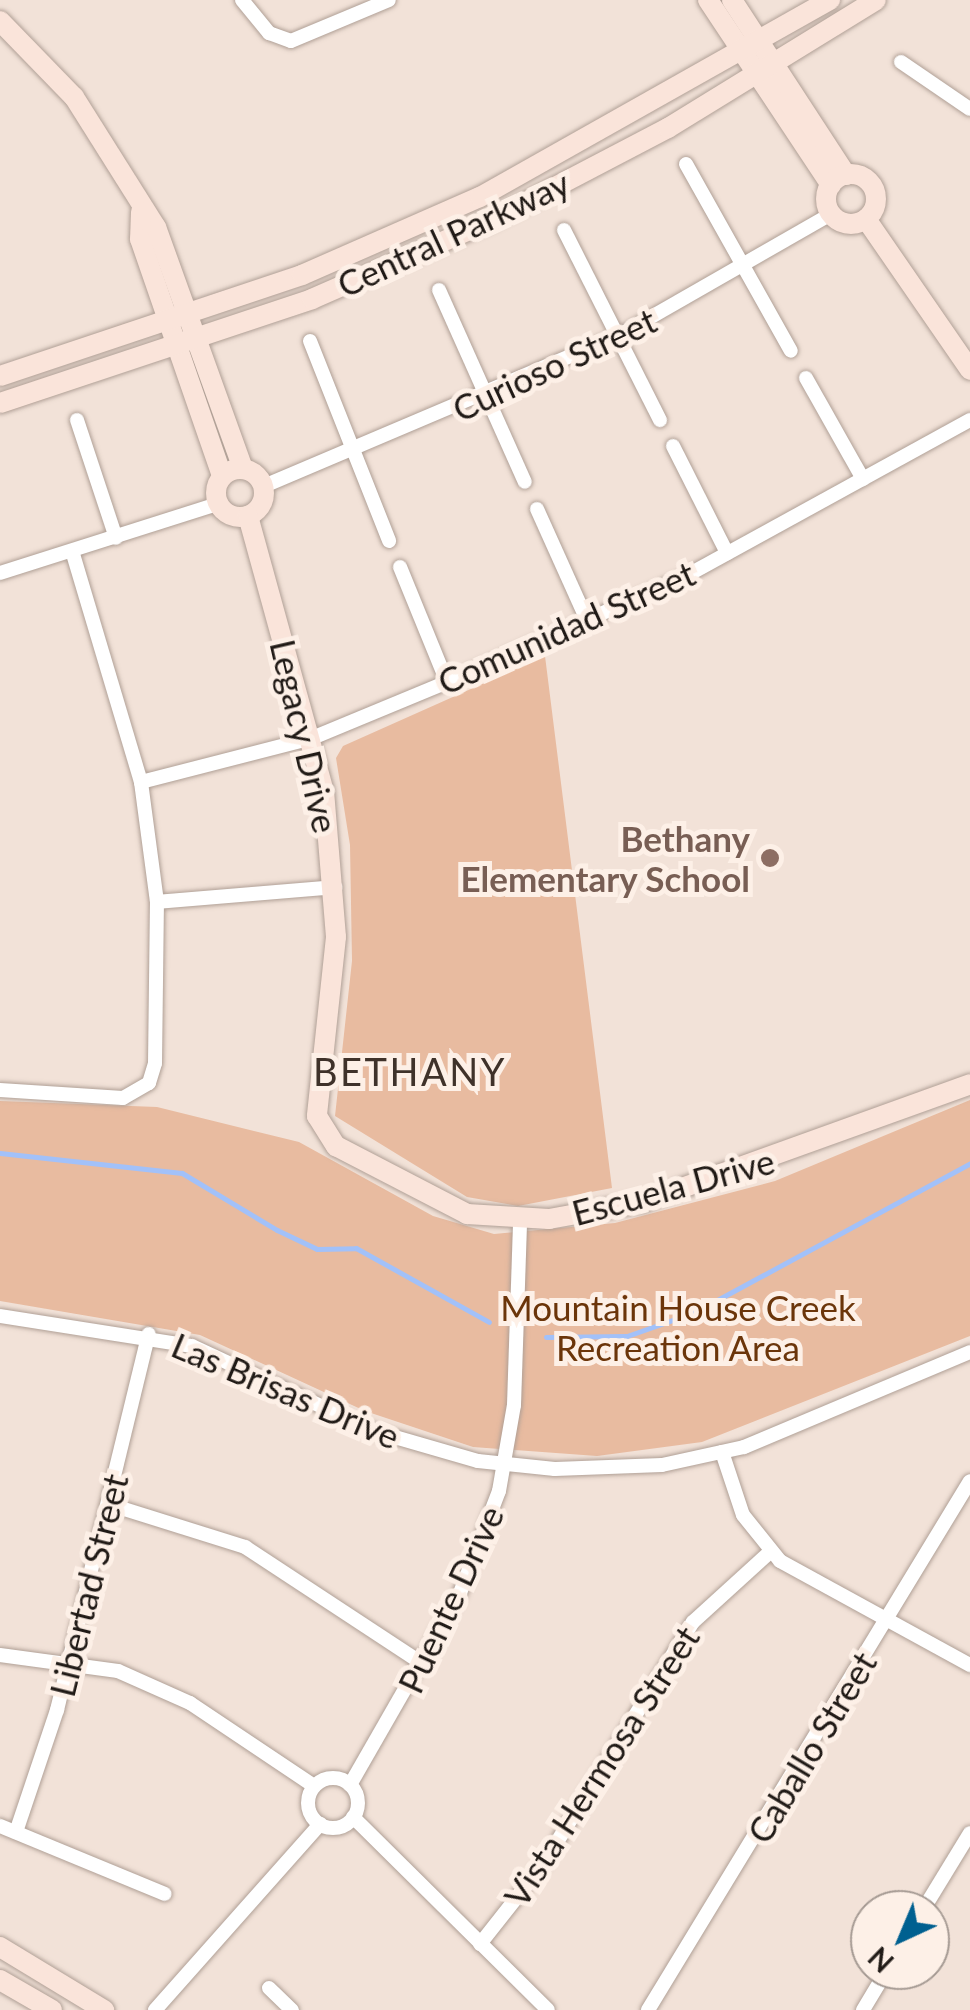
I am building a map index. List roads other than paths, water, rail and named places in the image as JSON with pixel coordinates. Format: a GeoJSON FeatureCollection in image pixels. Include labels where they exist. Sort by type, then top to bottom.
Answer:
{"type":"FeatureCollection","features":[{"type":"Feature","properties":{"kind":"street"},"geometry":{"type":"LineString","coordinates":[[242,0],[279,38],[302,40],[389,0]]}},
{"type":"Feature","properties":{"kind":"street"},"geometry":{"type":"LineString","coordinates":[[708,0],[750,48],[838,180],[874,188],[866,219]]}},
{"type":"Feature","properties":{"kind":"street"},"geometry":{"type":"LineString","coordinates":[[732,0],[750,48]]}},
{"type":"Feature","properties":{"kind":"street","name":"Central Parkway"},"geometry":{"type":"LineString","coordinates":[[0,376],[177,319],[480,197],[830,0]]}},
{"type":"Feature","properties":{"kind":"street","name":"Central Parkway"},"geometry":{"type":"LineString","coordinates":[[0,403],[187,343],[492,220],[764,71],[876,0]]}},
{"type":"Feature","properties":{"kind":"street"},"geometry":{"type":"LineString","coordinates":[[0,21],[74,97],[141,212],[140,239],[243,469],[264,486],[248,516],[218,504],[73,554],[0,573]]}},
{"type":"Feature","properties":{"kind":"street"},"geometry":{"type":"LineString","coordinates":[[901,62],[970,109]]}},
{"type":"Feature","properties":{"kind":"street"},"geometry":{"type":"LineString","coordinates":[[686,164],[791,350]]}},
{"type":"Feature","properties":{"kind":"street"},"geometry":{"type":"LineString","coordinates":[[838,180],[832,214],[866,219],[970,370]]}},
{"type":"Feature","properties":{"kind":"street","name":"Curioso Street"},"geometry":{"type":"LineString","coordinates":[[264,486],[355,454],[618,336],[745,269],[832,214]]}},
{"type":"Feature","properties":{"kind":"street"},"geometry":{"type":"LineString","coordinates":[[564,230],[660,420]]}},
{"type":"Feature","properties":{"kind":"street"},"geometry":{"type":"LineString","coordinates":[[439,290],[525,482]]}},
{"type":"Feature","properties":{"kind":"street"},"geometry":{"type":"LineString","coordinates":[[310,341],[389,541]]}},
{"type":"Feature","properties":{"kind":"street"},"geometry":{"type":"LineString","coordinates":[[187,343],[222,476],[218,504]]}},
{"type":"Feature","properties":{"kind":"street"},"geometry":{"type":"LineString","coordinates":[[806,378],[863,478]]}},
{"type":"Feature","properties":{"kind":"street"},"geometry":{"type":"LineString","coordinates":[[78,420],[116,538]]}},
{"type":"Feature","properties":{"kind":"street","name":"Comunidad Street"},"geometry":{"type":"LineString","coordinates":[[141,782],[312,738],[447,682],[727,553],[970,420]]}},
{"type":"Feature","properties":{"kind":"street"},"geometry":{"type":"LineString","coordinates":[[673,446],[727,553]]}},
{"type":"Feature","properties":{"kind":"street"},"geometry":{"type":"LineString","coordinates":[[222,476],[243,469]]}},
{"type":"Feature","properties":{"kind":"street"},"geometry":{"type":"LineString","coordinates":[[537,509],[587,620]]}},
{"type":"Feature","properties":{"kind":"street","name":"Legacy Drive"},"geometry":{"type":"LineString","coordinates":[[248,516],[312,738],[335,887],[317,1116],[324,1137]]}},
{"type":"Feature","properties":{"kind":"street"},"geometry":{"type":"LineString","coordinates":[[0,1090],[139,1093],[155,1063],[157,902],[141,782],[73,554]]}},
{"type":"Feature","properties":{"kind":"street"},"geometry":{"type":"LineString","coordinates":[[400,566],[447,682]]}},
{"type":"Feature","properties":{"kind":"street"},"geometry":{"type":"LineString","coordinates":[[157,902],[335,887]]}},
{"type":"Feature","properties":{"kind":"street","name":"Escuela Drive"},"geometry":{"type":"LineString","coordinates":[[324,1137],[467,1214],[520,1220],[643,1202],[970,1084]]}},
{"type":"Feature","properties":{"kind":"street","name":"Puente Drive"},"geometry":{"type":"LineString","coordinates":[[350,1785],[423,1664],[480,1548],[504,1467],[520,1220]]}},
{"type":"Feature","properties":{"kind":"street","name":"Las Brisas Drive"},"geometry":{"type":"LineString","coordinates":[[0,1316],[149,1334],[374,1431],[504,1467],[662,1465],[722,1452],[969,1357]]}},
{"type":"Feature","properties":{"kind":"street","name":"Libertad Street"},"geometry":{"type":"LineString","coordinates":[[16,1832],[70,1658],[149,1334]]}},
{"type":"Feature","properties":{"kind":"street"},"geometry":{"type":"LineString","coordinates":[[722,1452],[743,1515],[770,1552],[970,1665]]}},
{"type":"Feature","properties":{"kind":"street","name":"Caballo Street"},"geometry":{"type":"LineString","coordinates":[[648,2010],[970,1481]]}},
{"type":"Feature","properties":{"kind":"street"},"geometry":{"type":"LineString","coordinates":[[108,1504],[245,1547],[423,1664]]}},
{"type":"Feature","properties":{"kind":"street","name":"Vista Hermosa Street"},"geometry":{"type":"LineString","coordinates":[[480,1944],[544,1863],[693,1622],[770,1552]]}},
{"type":"Feature","properties":{"kind":"street"},"geometry":{"type":"LineString","coordinates":[[0,1654],[70,1658],[190,1703],[314,1786]]}},
{"type":"Feature","properties":{"kind":"street"},"geometry":{"type":"LineString","coordinates":[[320,1824],[308,1806],[314,1786],[332,1778],[350,1785],[353,1817],[548,2010]]}},
{"type":"Feature","properties":{"kind":"street"},"geometry":{"type":"LineString","coordinates":[[154,2010],[320,1824],[353,1817]]}},
{"type":"Feature","properties":{"kind":"street"},"geometry":{"type":"LineString","coordinates":[[0,1826],[165,1894]]}},
{"type":"Feature","properties":{"kind":"street"},"geometry":{"type":"LineString","coordinates":[[936,1890],[970,1834]]}},
{"type":"Feature","properties":{"kind":"street"},"geometry":{"type":"LineString","coordinates":[[0,1946],[104,2010]]}},
{"type":"Feature","properties":{"kind":"street"},"geometry":{"type":"LineString","coordinates":[[0,1980],[52,2010]]}},
{"type":"Feature","properties":{"kind":"street"},"geometry":{"type":"LineString","coordinates":[[269,1988],[292,2010]]}},
{"type":"Feature","properties":{"kind":"waterway"},"geometry":{"type":"LineString","coordinates":[[0,1153],[182,1173],[277,1230],[317,1249],[356,1248],[489,1322]]}},
{"type":"Feature","properties":{"kind":"waterway"},"geometry":{"type":"LineString","coordinates":[[546,1337],[627,1336],[695,1312],[970,1163]]}},
{"type":"Feature","properties":{"kind":"place","name":"Bethany Elementary School"},"geometry":{"type":"Point","coordinates":[770,858]}},
{"type":"Feature","properties":{"kind":"district","name":"BETHANY"},"geometry":{"type":"Point","coordinates":[410,1072]}},
{"type":"Feature","properties":{"kind":"park label","name":"Mountain House Creek Recreation Area"},"geometry":{"type":"Point","coordinates":[678,1327]}}]}
